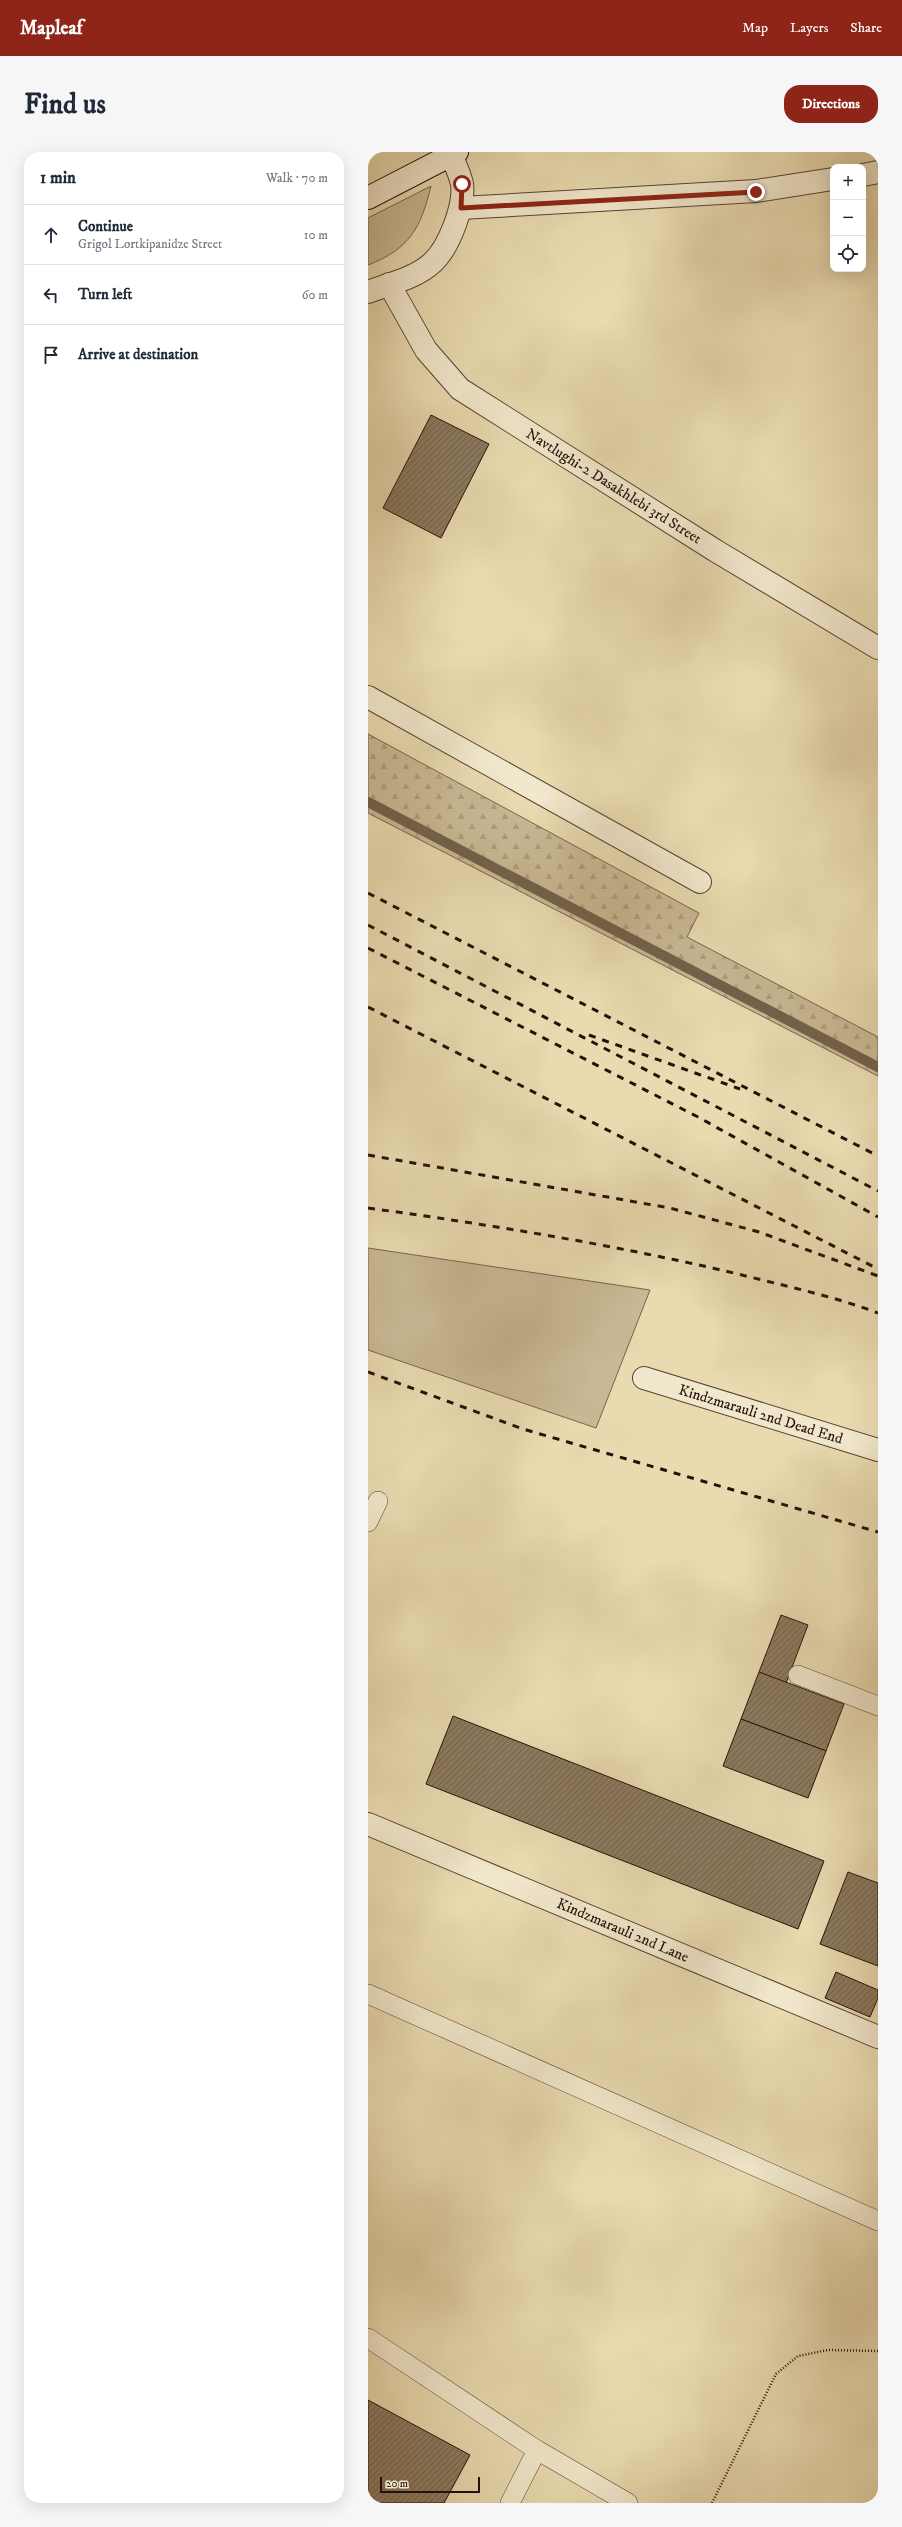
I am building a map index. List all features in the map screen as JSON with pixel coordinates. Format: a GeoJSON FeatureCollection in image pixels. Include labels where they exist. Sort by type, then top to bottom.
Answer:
{"type":"FeatureCollection","features":[{"type":"Feature","properties":{"kind":"street"},"geometry":{"type":"LineString","coordinates":[[368,198],[453,153],[462,184],[461,208],[446,242],[433,263],[389,284],[368,292]]}},
{"type":"Feature","properties":{"kind":"street"},"geometry":{"type":"LineString","coordinates":[[866,174],[878,172]]}},
{"type":"Feature","properties":{"kind":"street"},"geometry":{"type":"LineString","coordinates":[[461,208],[756,192],[830,180]]}},
{"type":"Feature","properties":{"kind":"street","name":"Navtlughi-2 Dasakhlebi 3rd Street"},"geometry":{"type":"LineString","coordinates":[[389,284],[426,350],[460,389],[716,551],[878,648]]}},
{"type":"Feature","properties":{"kind":"street"},"geometry":{"type":"LineString","coordinates":[[368,697],[700,882]]}},
{"type":"Feature","properties":{"kind":"street","name":"Kindzmarauli 2nd Dead End"},"geometry":{"type":"LineString","coordinates":[[644,1378],[878,1450]]}},
{"type":"Feature","properties":{"kind":"street","name":"Kindzmarauli 2nd Lane"},"geometry":{"type":"LineString","coordinates":[[368,1824],[878,2037]]}},
{"type":"Feature","properties":{"kind":"lane"},"geometry":{"type":"LineString","coordinates":[[368,1522],[378,1500]]}},
{"type":"Feature","properties":{"kind":"lane"},"geometry":{"type":"LineString","coordinates":[[798,1675],[878,1706]]}},
{"type":"Feature","properties":{"kind":"lane"},"geometry":{"type":"LineString","coordinates":[[368,1994],[878,2221]]}},
{"type":"Feature","properties":{"kind":"lane"},"geometry":{"type":"LineString","coordinates":[[368,2338],[537,2450],[628,2503]]}},
{"type":"Feature","properties":{"kind":"lane"},"geometry":{"type":"LineString","coordinates":[[510,2503],[537,2450]]}},
{"type":"Feature","properties":{"kind":"path"},"geometry":{"type":"LineString","coordinates":[[712,2503],[776,2374],[798,2356],[828,2350],[878,2351]]}},
{"type":"Feature","properties":{"kind":"green space"},"geometry":{"type":"Polygon","coordinates":[[[431,186],[423,213],[412,235],[394,252],[368,265],[368,218],[431,186]]]}},
{"type":"Feature","properties":{"kind":"green space"},"geometry":{"type":"Polygon","coordinates":[[[368,734],[699,913],[687,937],[878,1037],[878,1076],[368,813],[368,734]]]}},
{"type":"Feature","properties":{"kind":"green space"},"geometry":{"type":"Polygon","coordinates":[[[368,1248],[650,1290],[596,1428],[368,1350],[368,1248]]]}},
{"type":"Feature","properties":{"kind":"building"},"geometry":{"type":"Polygon","coordinates":[[[431,415],[489,444],[441,538],[383,508],[431,415]]]}},
{"type":"Feature","properties":{"kind":"building"},"geometry":{"type":"Polygon","coordinates":[[[781,1615],[808,1625],[786,1683],[759,1672],[781,1615]]]}},
{"type":"Feature","properties":{"kind":"building"},"geometry":{"type":"Polygon","coordinates":[[[759,1672],[844,1704],[826,1751],[741,1719],[759,1672]]]}},
{"type":"Feature","properties":{"kind":"building"},"geometry":{"type":"Polygon","coordinates":[[[453,1716],[824,1861],[798,1929],[426,1784],[453,1716]]]}},
{"type":"Feature","properties":{"kind":"building"},"geometry":{"type":"Polygon","coordinates":[[[741,1719],[826,1751],[808,1798],[723,1766],[741,1719]]]}},
{"type":"Feature","properties":{"kind":"building"},"geometry":{"type":"Polygon","coordinates":[[[848,1872],[878,1883],[878,1966],[820,1944],[848,1872]]]}},
{"type":"Feature","properties":{"kind":"building"},"geometry":{"type":"Polygon","coordinates":[[[836,1972],[878,1990],[878,1998],[870,2017],[825,1998],[836,1972]]]}},
{"type":"Feature","properties":{"kind":"building"},"geometry":{"type":"Polygon","coordinates":[[[368,2400],[470,2455],[444,2503],[368,2503],[368,2400]]]}},
{"type":"Feature","properties":{"kind":"waterway"},"geometry":{"type":"LineString","coordinates":[[368,802],[878,1067]]}},
{"type":"Feature","properties":{"kind":"railway"},"geometry":{"type":"LineString","coordinates":[[368,893],[878,1156]]}},
{"type":"Feature","properties":{"kind":"railway"},"geometry":{"type":"LineString","coordinates":[[368,925],[878,1191]]}},
{"type":"Feature","properties":{"kind":"railway"},"geometry":{"type":"LineString","coordinates":[[368,948],[698,1117],[878,1217]]}},
{"type":"Feature","properties":{"kind":"railway"},"geometry":{"type":"LineString","coordinates":[[368,1007],[878,1269]]}},
{"type":"Feature","properties":{"kind":"railway"},"geometry":{"type":"LineString","coordinates":[[589,1035],[740,1089]]}},
{"type":"Feature","properties":{"kind":"railway"},"geometry":{"type":"LineString","coordinates":[[368,1155],[670,1208],[759,1232],[878,1276]]}},
{"type":"Feature","properties":{"kind":"railway"},"geometry":{"type":"LineString","coordinates":[[368,1208],[461,1221],[646,1254],[738,1274],[809,1292],[844,1301],[878,1313]]}},
{"type":"Feature","properties":{"kind":"railway"},"geometry":{"type":"LineString","coordinates":[[368,1372],[523,1429],[878,1532]]}},
{"type":"Feature","properties":{"kind":"route"},"geometry":{"type":"LineString","coordinates":[[462,184],[461,208],[492,205],[756,192]]}}]}
